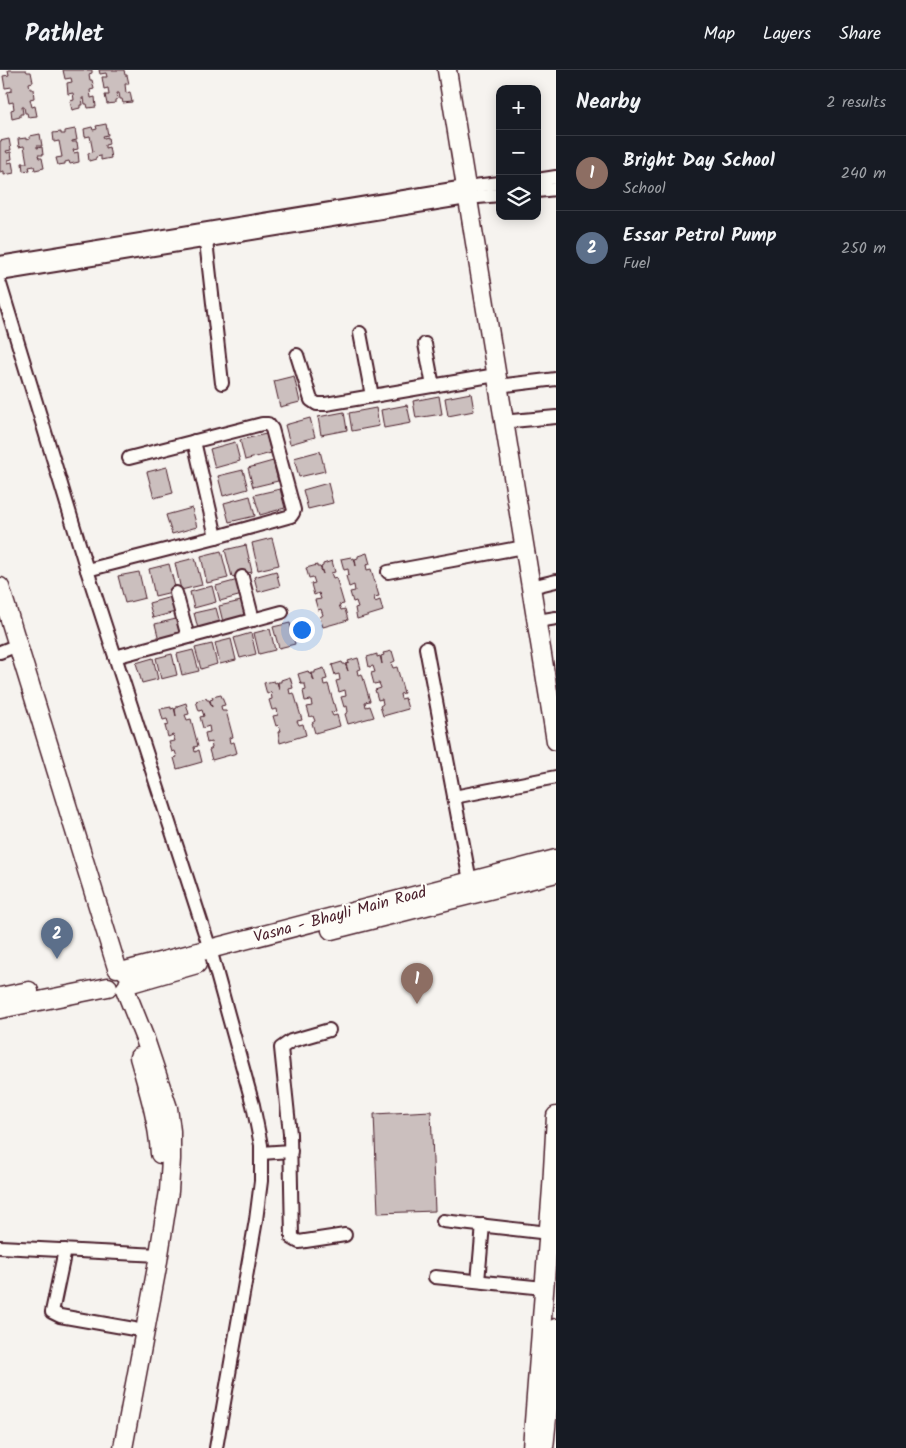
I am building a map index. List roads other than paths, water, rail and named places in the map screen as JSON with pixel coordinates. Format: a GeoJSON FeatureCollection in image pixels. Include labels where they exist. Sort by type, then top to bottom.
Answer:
{"type":"FeatureCollection","features":[{"type":"Feature","properties":{"kind":"street"},"geometry":{"type":"LineString","coordinates":[[447,70],[471,192],[501,380],[524,547],[534,586],[554,687]]}},
{"type":"Feature","properties":{"kind":"street"},"geometry":{"type":"LineString","coordinates":[[459,70],[471,192]]}},
{"type":"Feature","properties":{"kind":"street"},"geometry":{"type":"LineString","coordinates":[[541,179],[556,177]]}},
{"type":"Feature","properties":{"kind":"street"},"geometry":{"type":"LineString","coordinates":[[0,274],[206,241],[471,192],[496,184]]}},
{"type":"Feature","properties":{"kind":"street"},"geometry":{"type":"LineString","coordinates":[[541,191],[556,189]]}},
{"type":"Feature","properties":{"kind":"street"},"geometry":{"type":"LineString","coordinates":[[0,263],[471,192],[496,195]]}},
{"type":"Feature","properties":{"kind":"street"},"geometry":{"type":"LineString","coordinates":[[206,241],[222,383]]}},
{"type":"Feature","properties":{"kind":"street"},"geometry":{"type":"LineString","coordinates":[[0,284],[87,570],[211,954],[253,1104],[261,1145],[261,1181],[256,1220],[216,1448]]}},
{"type":"Feature","properties":{"kind":"street"},"geometry":{"type":"LineString","coordinates":[[360,333],[372,396]]}},
{"type":"Feature","properties":{"kind":"street"},"geometry":{"type":"LineString","coordinates":[[425,344],[433,386]]}},
{"type":"Feature","properties":{"kind":"street"},"geometry":{"type":"LineString","coordinates":[[297,355],[311,400],[317,404],[433,386],[501,380],[556,379]]}},
{"type":"Feature","properties":{"kind":"street"},"geometry":{"type":"LineString","coordinates":[[501,380],[512,421],[534,586],[550,623],[556,741]]}},
{"type":"Feature","properties":{"kind":"street"},"geometry":{"type":"LineString","coordinates":[[512,421],[556,417]]}},
{"type":"Feature","properties":{"kind":"street"},"geometry":{"type":"LineString","coordinates":[[87,570],[216,537],[293,514],[294,510],[272,429],[268,424],[129,458]]}},
{"type":"Feature","properties":{"kind":"street"},"geometry":{"type":"LineString","coordinates":[[194,441],[216,537]]}},
{"type":"Feature","properties":{"kind":"street"},"geometry":{"type":"LineString","coordinates":[[388,572],[524,547]]}},
{"type":"Feature","properties":{"kind":"street"},"geometry":{"type":"LineString","coordinates":[[242,577],[253,620]]}},
{"type":"Feature","properties":{"kind":"street"},"geometry":{"type":"LineString","coordinates":[[534,586],[556,581]]}},
{"type":"Feature","properties":{"kind":"street"},"geometry":{"type":"LineString","coordinates":[[0,587],[9,648]]}},
{"type":"Feature","properties":{"kind":"street"},"geometry":{"type":"LineString","coordinates":[[176,593],[188,638]]}},
{"type":"Feature","properties":{"kind":"street"},"geometry":{"type":"LineString","coordinates":[[116,657],[282,612]]}},
{"type":"Feature","properties":{"kind":"street"},"geometry":{"type":"LineString","coordinates":[[0,624],[116,980],[155,1112],[159,1133],[160,1159],[153,1255],[123,1448]]}},
{"type":"Feature","properties":{"kind":"street"},"geometry":{"type":"LineString","coordinates":[[426,648],[470,881]]}},
{"type":"Feature","properties":{"kind":"street"},"geometry":{"type":"LineString","coordinates":[[454,797],[556,777]]}},
{"type":"Feature","properties":{"kind":"street","name":"Vasna - Bhayli Main Road"},"geometry":{"type":"LineString","coordinates":[[0,1009],[116,980],[470,881],[556,859]]}},
{"type":"Feature","properties":{"kind":"street","name":"Vasna - Bhayli Main Road"},"geometry":{"type":"LineString","coordinates":[[211,954],[556,874]]}},
{"type":"Feature","properties":{"kind":"street","name":"Vasna - Bhayli Main Road"},"geometry":{"type":"LineString","coordinates":[[0,997],[116,980]]}},
{"type":"Feature","properties":{"kind":"street"},"geometry":{"type":"LineString","coordinates":[[329,1030],[291,1042],[281,1048],[291,1151],[292,1238],[299,1242],[345,1235]]}},
{"type":"Feature","properties":{"kind":"street"},"geometry":{"type":"LineString","coordinates":[[532,1448],[545,1429],[544,1288],[556,1116]]}},
{"type":"Feature","properties":{"kind":"street"},"geometry":{"type":"LineString","coordinates":[[261,1153],[291,1151]]}},
{"type":"Feature","properties":{"kind":"street"},"geometry":{"type":"LineString","coordinates":[[443,1221],[549,1233]]}},
{"type":"Feature","properties":{"kind":"street"},"geometry":{"type":"LineString","coordinates":[[478,1281],[483,1225]]}},
{"type":"Feature","properties":{"kind":"street"},"geometry":{"type":"LineString","coordinates":[[0,1247],[153,1255]]}},
{"type":"Feature","properties":{"kind":"street"},"geometry":{"type":"LineString","coordinates":[[65,1250],[52,1312],[60,1316],[134,1329]]}},
{"type":"Feature","properties":{"kind":"street"},"geometry":{"type":"LineString","coordinates":[[112,1448],[134,1329],[153,1255]]}},
{"type":"Feature","properties":{"kind":"street"},"geometry":{"type":"LineString","coordinates":[[435,1277],[544,1288]]}},
{"type":"Feature","properties":{"kind":"street"},"geometry":{"type":"LineString","coordinates":[[544,1448],[556,1328]]}},
{"type":"Feature","properties":{"kind":"place","name":"Essar Petrol Pump"},"geometry":{"type":"Point","coordinates":[57,959]}},
{"type":"Feature","properties":{"kind":"place","name":"Bright Day School"},"geometry":{"type":"Point","coordinates":[417,1004]}}]}
